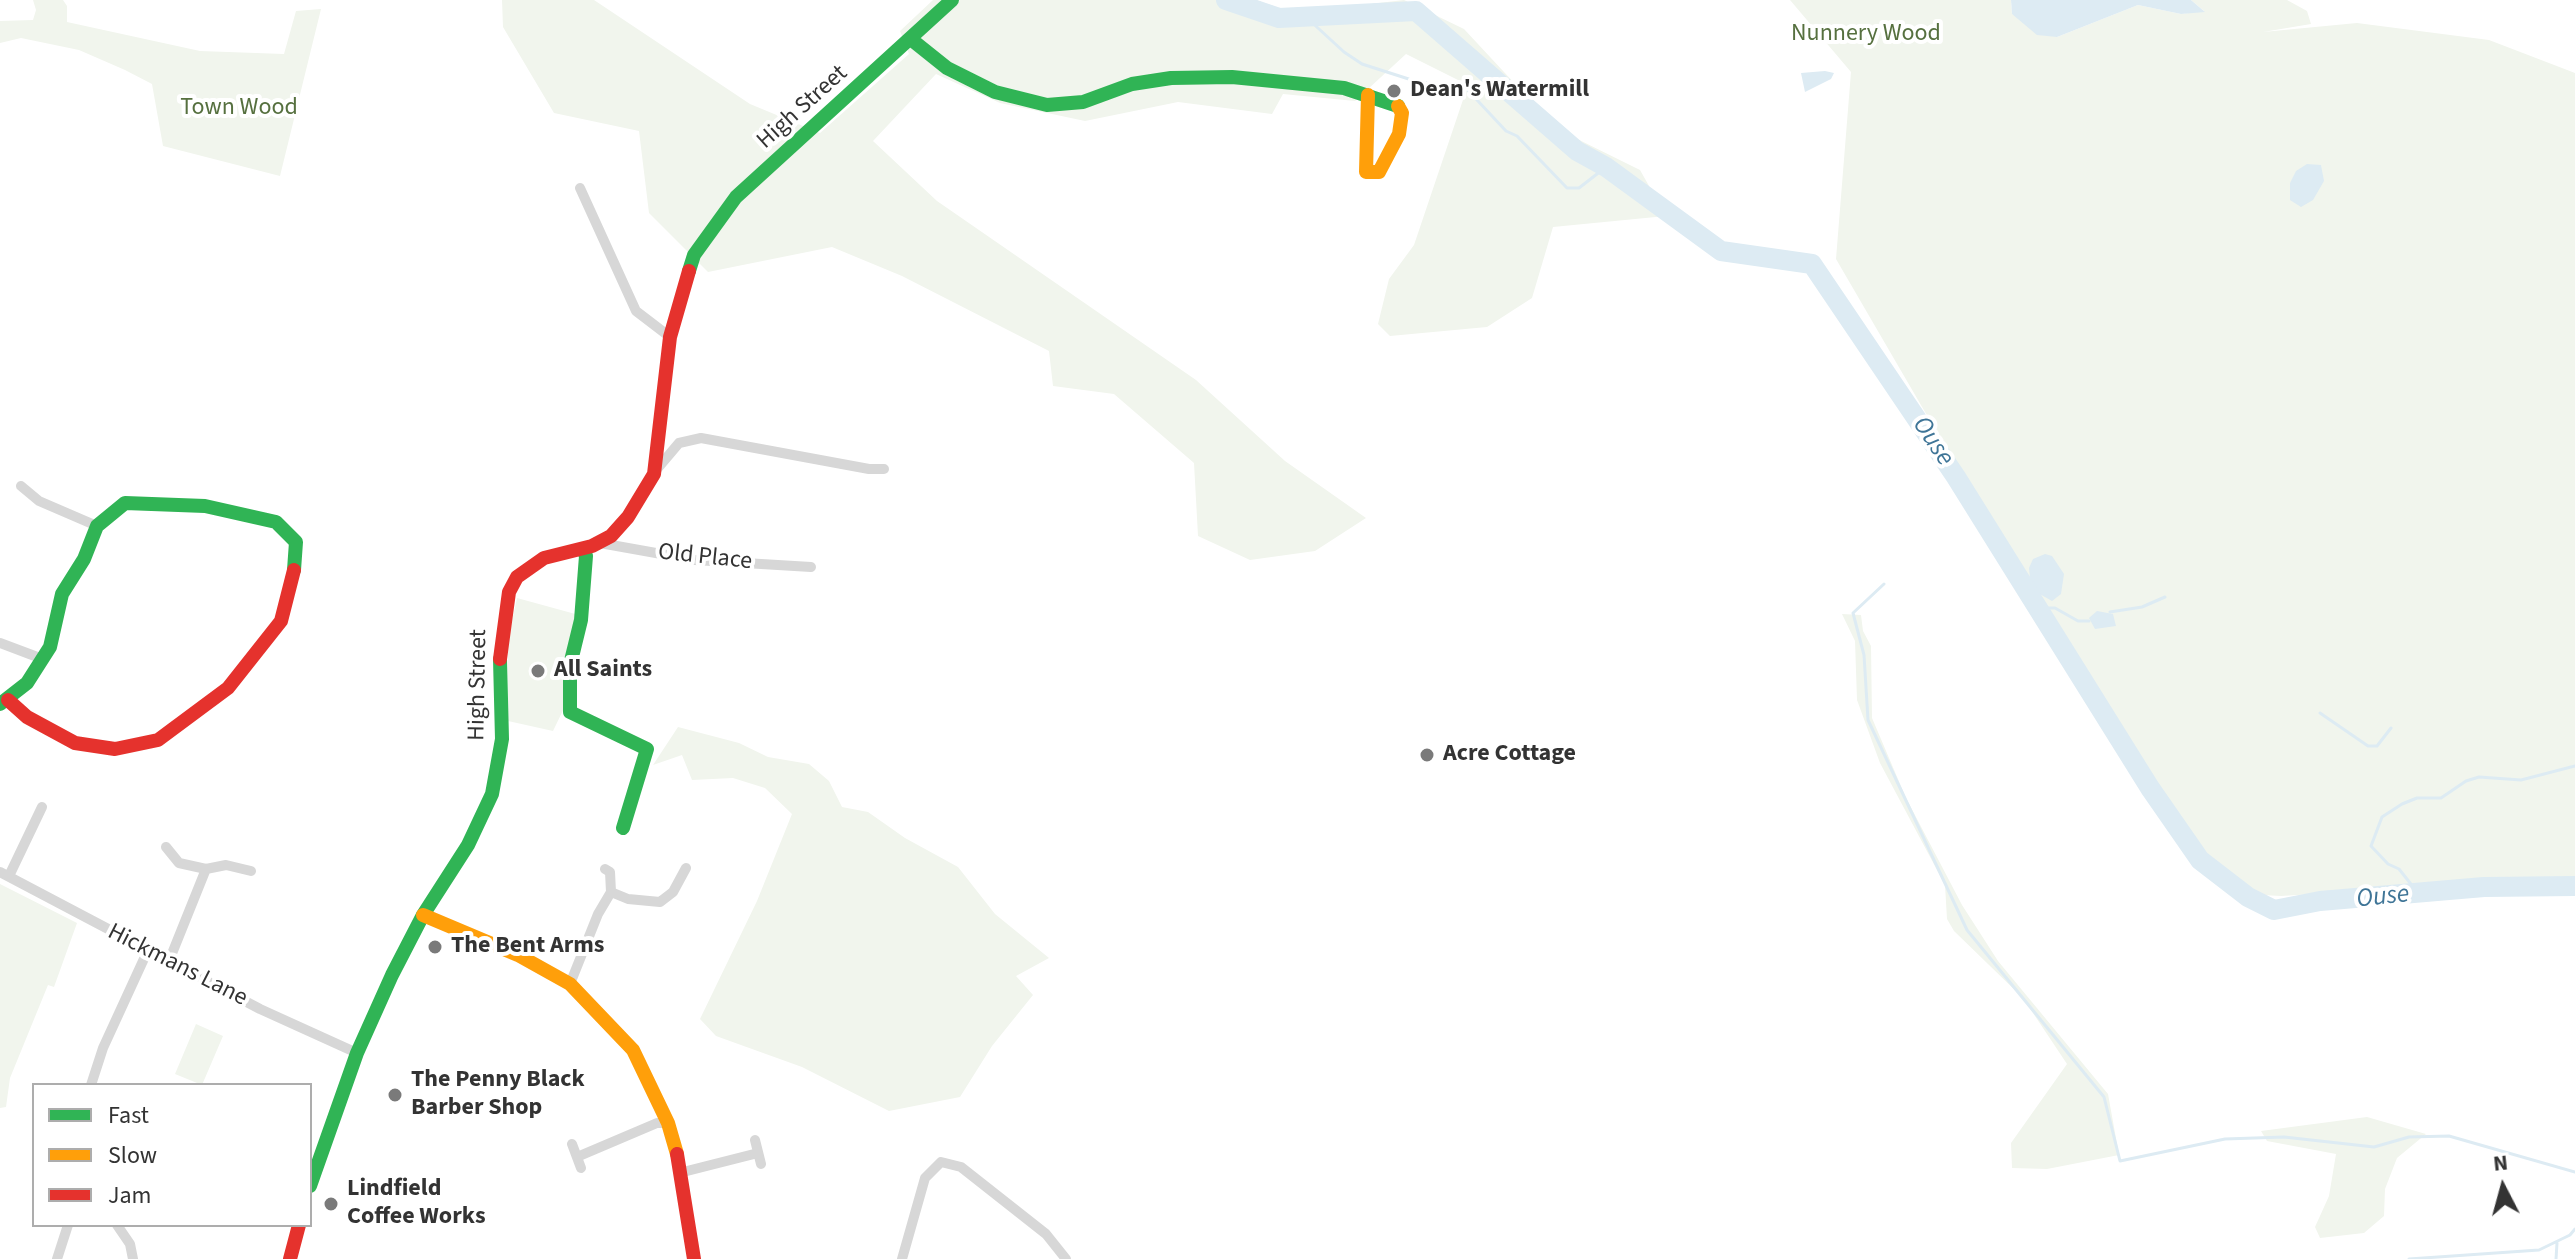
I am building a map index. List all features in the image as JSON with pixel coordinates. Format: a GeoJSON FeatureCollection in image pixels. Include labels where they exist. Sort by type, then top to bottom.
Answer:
{"type":"FeatureCollection","features":[{"type":"Feature","properties":{"kind":"street","name":"High Street"},"geometry":{"type":"LineString","coordinates":[[312,1180],[357,1053],[423,915],[468,845],[492,794],[502,739],[500,640],[509,592],[517,577],[544,558],[600,543],[628,517],[654,474],[670,337],[694,255],[736,197],[912,40],[952,0]]}},
{"type":"Feature","properties":{"kind":"street"},"geometry":{"type":"LineString","coordinates":[[912,40],[947,68],[995,92],[1047,105],[1083,102],[1132,84],[1171,78],[1232,77],[1312,83],[1368,95],[1397,105],[1402,113],[1399,134],[1379,172],[1366,172],[1364,161],[1368,95]]}},
{"type":"Feature","properties":{"kind":"street"},"geometry":{"type":"LineString","coordinates":[[580,188],[636,311],[670,337]]}},
{"type":"Feature","properties":{"kind":"street"},"geometry":{"type":"LineString","coordinates":[[654,474],[663,457],[679,443],[701,438],[869,469],[884,469]]}},
{"type":"Feature","properties":{"kind":"street"},"geometry":{"type":"LineString","coordinates":[[21,486],[39,501],[97,526]]}},
{"type":"Feature","properties":{"kind":"street"},"geometry":{"type":"LineString","coordinates":[[125,503],[205,506],[276,522],[296,542],[293,578],[281,621],[228,688],[158,740],[115,749],[75,743],[4,702],[27,683],[40,658],[50,647],[62,594],[84,559],[97,526],[125,503]]}},
{"type":"Feature","properties":{"kind":"street","name":"Old Place"},"geometry":{"type":"LineString","coordinates":[[600,543],[695,560],[811,567]]}},
{"type":"Feature","properties":{"kind":"street"},"geometry":{"type":"LineString","coordinates":[[583,549],[586,556],[581,620],[570,665],[570,712],[584,722],[647,749],[623,828]]}},
{"type":"Feature","properties":{"kind":"street"},"geometry":{"type":"LineString","coordinates":[[0,643],[40,658]]}},
{"type":"Feature","properties":{"kind":"street"},"geometry":{"type":"LineString","coordinates":[[4,874],[42,807]]}},
{"type":"Feature","properties":{"kind":"street"},"geometry":{"type":"LineString","coordinates":[[166,847],[179,863],[206,869],[226,865],[251,871]]}},
{"type":"Feature","properties":{"kind":"street"},"geometry":{"type":"LineString","coordinates":[[611,892],[628,899],[660,902],[673,892],[686,868]]}},
{"type":"Feature","properties":{"kind":"street"},"geometry":{"type":"LineString","coordinates":[[169,961],[206,869]]}},
{"type":"Feature","properties":{"kind":"street"},"geometry":{"type":"LineString","coordinates":[[570,984],[598,914],[611,892],[610,872],[605,869]]}},
{"type":"Feature","properties":{"kind":"street","name":"Hickmans Lane"},"geometry":{"type":"LineString","coordinates":[[4,874],[260,1009],[357,1053]]}},
{"type":"Feature","properties":{"kind":"street"},"geometry":{"type":"LineString","coordinates":[[423,915],[518,955],[570,984],[633,1050],[683,1172],[694,1259]]}},
{"type":"Feature","properties":{"kind":"street"},"geometry":{"type":"LineString","coordinates":[[92,1083],[103,1048],[148,950]]}},
{"type":"Feature","properties":{"kind":"street"},"geometry":{"type":"LineString","coordinates":[[572,1144],[579,1162],[662,1119]]}},
{"type":"Feature","properties":{"kind":"street"},"geometry":{"type":"LineString","coordinates":[[683,1172],[760,1158],[755,1140]]}},
{"type":"Feature","properties":{"kind":"street"},"geometry":{"type":"LineString","coordinates":[[902,1259],[925,1178],[941,1162],[961,1167],[1046,1234],[1066,1259]]}},
{"type":"Feature","properties":{"kind":"street"},"geometry":{"type":"LineString","coordinates":[[57,1259],[67,1227]]}},
{"type":"Feature","properties":{"kind":"street"},"geometry":{"type":"LineString","coordinates":[[118,1227],[130,1244],[133,1259]]}},
{"type":"Feature","properties":{"kind":"street"},"geometry":{"type":"LineString","coordinates":[[290,1259],[298,1227]]}},
{"type":"Feature","properties":{"kind":"green space","name":"Town Wood"},"geometry":{"type":"Polygon","coordinates":[[[33,0],[63,0],[67,6],[67,22],[200,51],[284,54],[296,11],[321,9],[280,176],[163,146],[152,84],[125,70],[79,50],[21,38],[0,43],[0,21],[33,20],[36,10],[33,0]]]}},
{"type":"Feature","properties":{"kind":"green space"},"geometry":{"type":"Polygon","coordinates":[[[502,0],[594,0],[750,104],[820,133],[909,54],[900,31],[933,0],[1255,0],[1294,13],[1404,0],[1464,29],[1557,129],[1640,170],[1666,216],[1553,227],[1532,298],[1487,327],[1390,336],[1378,324],[1389,279],[1414,245],[1468,85],[1406,54],[1355,101],[1283,94],[1272,114],[1178,102],[1085,121],[1000,103],[936,74],[873,141],[937,201],[1196,380],[1285,461],[1366,518],[1315,551],[1250,560],[1198,536],[1194,463],[1114,394],[1053,386],[1049,351],[902,276],[832,247],[708,272],[649,213],[639,131],[554,113],[503,27],[502,0]]]}},
{"type":"Feature","properties":{"kind":"green space","name":"Nunnery Wood"},"geometry":{"type":"Polygon","coordinates":[[[1790,0],[2011,0],[2012,14],[2057,37],[2138,5],[2181,14],[2204,11],[2191,0],[2287,0],[2307,11],[2311,24],[2263,32],[2357,23],[2489,40],[2575,73],[2575,878],[2262,895],[2241,885],[2202,854],[2064,651],[1836,259],[1851,72],[1790,0]]]}},
{"type":"Feature","properties":{"kind":"green space"},"geometry":{"type":"Polygon","coordinates":[[[517,598],[579,615],[568,700],[553,731],[508,721],[508,639],[517,598]]]}},
{"type":"Feature","properties":{"kind":"green space"},"geometry":{"type":"Polygon","coordinates":[[[1842,614],[1861,615],[1863,631],[1871,646],[1872,718],[1906,798],[1962,905],[1998,961],[2108,1094],[2119,1155],[2047,1169],[2012,1168],[2011,1143],[2067,1064],[2023,998],[1954,931],[1947,919],[1945,885],[1880,763],[1857,700],[1855,641],[1842,614]]]}},
{"type":"Feature","properties":{"kind":"green space"},"geometry":{"type":"Polygon","coordinates":[[[678,727],[739,743],[768,757],[809,764],[829,781],[842,807],[868,812],[905,838],[958,867],[995,914],[1049,958],[1016,976],[1033,995],[992,1046],[960,1097],[889,1111],[802,1067],[716,1036],[700,1019],[757,901],[792,814],[765,788],[733,778],[692,780],[682,755],[653,765],[678,727]]]}},
{"type":"Feature","properties":{"kind":"green space"},"geometry":{"type":"Polygon","coordinates":[[[0,884],[77,923],[54,987],[48,985],[10,1078],[6,1107],[0,1108],[0,884]]]}},
{"type":"Feature","properties":{"kind":"green space"},"geometry":{"type":"Polygon","coordinates":[[[196,1024],[223,1036],[203,1083],[175,1074],[196,1024]]]}},
{"type":"Feature","properties":{"kind":"green space"},"geometry":{"type":"Polygon","coordinates":[[[2367,1117],[2426,1134],[2397,1158],[2385,1189],[2384,1216],[2364,1233],[2320,1238],[2315,1227],[2329,1196],[2336,1154],[2267,1141],[2261,1131],[2367,1117]]]}},
{"type":"Feature","properties":{"kind":"shaded area"},"geometry":{"type":"Polygon","coordinates":[[[2011,0],[2191,0],[2205,12],[2181,14],[2138,5],[2057,37],[2037,35],[2012,14],[2011,0]]]}},
{"type":"Feature","properties":{"kind":"shaded area"},"geometry":{"type":"Polygon","coordinates":[[[1801,73],[1834,73],[1831,79],[1805,92],[1801,73]]]}},
{"type":"Feature","properties":{"kind":"shaded area"},"geometry":{"type":"Polygon","coordinates":[[[2307,164],[2321,165],[2324,181],[2313,200],[2301,207],[2290,200],[2290,183],[2296,171],[2307,164]]]}},
{"type":"Feature","properties":{"kind":"shaded area"},"geometry":{"type":"Polygon","coordinates":[[[2045,554],[2052,556],[2064,574],[2061,594],[2052,601],[2031,589],[2029,568],[2033,559],[2045,554]]]}},
{"type":"Feature","properties":{"kind":"shaded area"},"geometry":{"type":"Polygon","coordinates":[[[2097,611],[2113,614],[2116,626],[2095,629],[2089,618],[2097,611]]]}},
{"type":"Feature","properties":{"kind":"waterway","name":"Ouse"},"geometry":{"type":"LineString","coordinates":[[1226,0],[1279,18],[1416,11],[1577,151],[1606,167],[1721,251],[1812,264],[1956,477],[2150,788],[2200,860],[2248,897],[2274,910],[2320,901],[2484,887],[2575,886]]}},
{"type":"Feature","properties":{"kind":"waterway"},"geometry":{"type":"LineString","coordinates":[[1306,17],[1362,64],[1418,82],[1463,85],[1506,131],[1517,136],[1567,188],[1579,188],[1606,167]]}},
{"type":"Feature","properties":{"kind":"waterway"},"geometry":{"type":"LineString","coordinates":[[1884,584],[1853,613],[1864,655],[1868,720],[1967,930],[2104,1097],[2120,1161],[2225,1139],[2284,1137],[2374,1147],[2409,1137],[2449,1136],[2575,1172]]}},
{"type":"Feature","properties":{"kind":"waterway"},"geometry":{"type":"LineString","coordinates":[[2110,612],[2142,607],[2165,597]]}},
{"type":"Feature","properties":{"kind":"waterway"},"geometry":{"type":"LineString","coordinates":[[2038,608],[2055,608],[2078,621],[2089,621]]}},
{"type":"Feature","properties":{"kind":"waterway"},"geometry":{"type":"LineString","coordinates":[[2320,713],[2368,746],[2377,746],[2391,728]]}},
{"type":"Feature","properties":{"kind":"waterway"},"geometry":{"type":"LineString","coordinates":[[2418,893],[2399,869],[2388,864],[2371,846],[2382,817],[2417,798],[2441,798],[2466,781],[2479,777],[2521,780],[2575,766]]}},
{"type":"Feature","properties":{"kind":"waterway"},"geometry":{"type":"LineString","coordinates":[[2409,1259],[2539,1250],[2570,1235],[2575,1229]]}},
{"type":"Feature","properties":{"kind":"waterway"},"geometry":{"type":"LineString","coordinates":[[2556,1259],[2557,1243]]}},
{"type":"Feature","properties":{"kind":"traffic: fast"},"geometry":{"type":"LineString","coordinates":[[689,271],[694,255],[736,197],[952,0]]}},
{"type":"Feature","properties":{"kind":"traffic: fast"},"geometry":{"type":"LineString","coordinates":[[912,40],[947,68],[995,92],[1047,105],[1083,102],[1132,84],[1171,78],[1232,77],[1344,88],[1398,106]]}},
{"type":"Feature","properties":{"kind":"traffic: fast"},"geometry":{"type":"LineString","coordinates":[[0,704],[27,683],[50,647],[62,594],[84,559],[97,526],[125,503],[205,506],[276,522],[296,542],[294,570]]}},
{"type":"Feature","properties":{"kind":"traffic: fast"},"geometry":{"type":"LineString","coordinates":[[583,549],[586,556],[581,620],[570,665],[570,712],[647,749],[623,828]]}},
{"type":"Feature","properties":{"kind":"traffic: fast"},"geometry":{"type":"LineString","coordinates":[[312,1180],[357,1053],[392,975],[423,915],[468,845],[492,794],[502,739],[500,659]]}},
{"type":"Feature","properties":{"kind":"traffic: slow"},"geometry":{"type":"LineString","coordinates":[[1368,95],[1366,172],[1379,172],[1399,134],[1402,113],[1398,106]]}},
{"type":"Feature","properties":{"kind":"traffic: slow"},"geometry":{"type":"LineString","coordinates":[[423,915],[518,955],[570,984],[633,1050],[668,1123],[677,1154]]}},
{"type":"Feature","properties":{"kind":"traffic: jam"},"geometry":{"type":"LineString","coordinates":[[500,659],[509,592],[517,577],[544,558],[592,546],[611,536],[628,517],[654,474],[670,337],[689,271]]}},
{"type":"Feature","properties":{"kind":"traffic: jam"},"geometry":{"type":"LineString","coordinates":[[8,700],[27,717],[75,743],[115,749],[158,740],[228,688],[281,621],[294,570]]}},
{"type":"Feature","properties":{"kind":"traffic: jam"},"geometry":{"type":"LineString","coordinates":[[677,1154],[694,1259]]}},
{"type":"Feature","properties":{"kind":"traffic: jam"},"geometry":{"type":"LineString","coordinates":[[290,1259],[298,1227]]}},
{"type":"Feature","properties":{"kind":"place","name":"Dean's Watermill"},"geometry":{"type":"Point","coordinates":[1394,91]}},
{"type":"Feature","properties":{"kind":"place","name":"All Saints"},"geometry":{"type":"Point","coordinates":[538,671]}},
{"type":"Feature","properties":{"kind":"place","name":"Acre Cottage"},"geometry":{"type":"Point","coordinates":[1427,755]}},
{"type":"Feature","properties":{"kind":"place","name":"The Bent Arms"},"geometry":{"type":"Point","coordinates":[435,947]}},
{"type":"Feature","properties":{"kind":"place","name":"The Penny Black Barber Shop"},"geometry":{"type":"Point","coordinates":[395,1095]}},
{"type":"Feature","properties":{"kind":"place","name":"Lindfield Coffee Works"},"geometry":{"type":"Point","coordinates":[331,1204]}}]}
